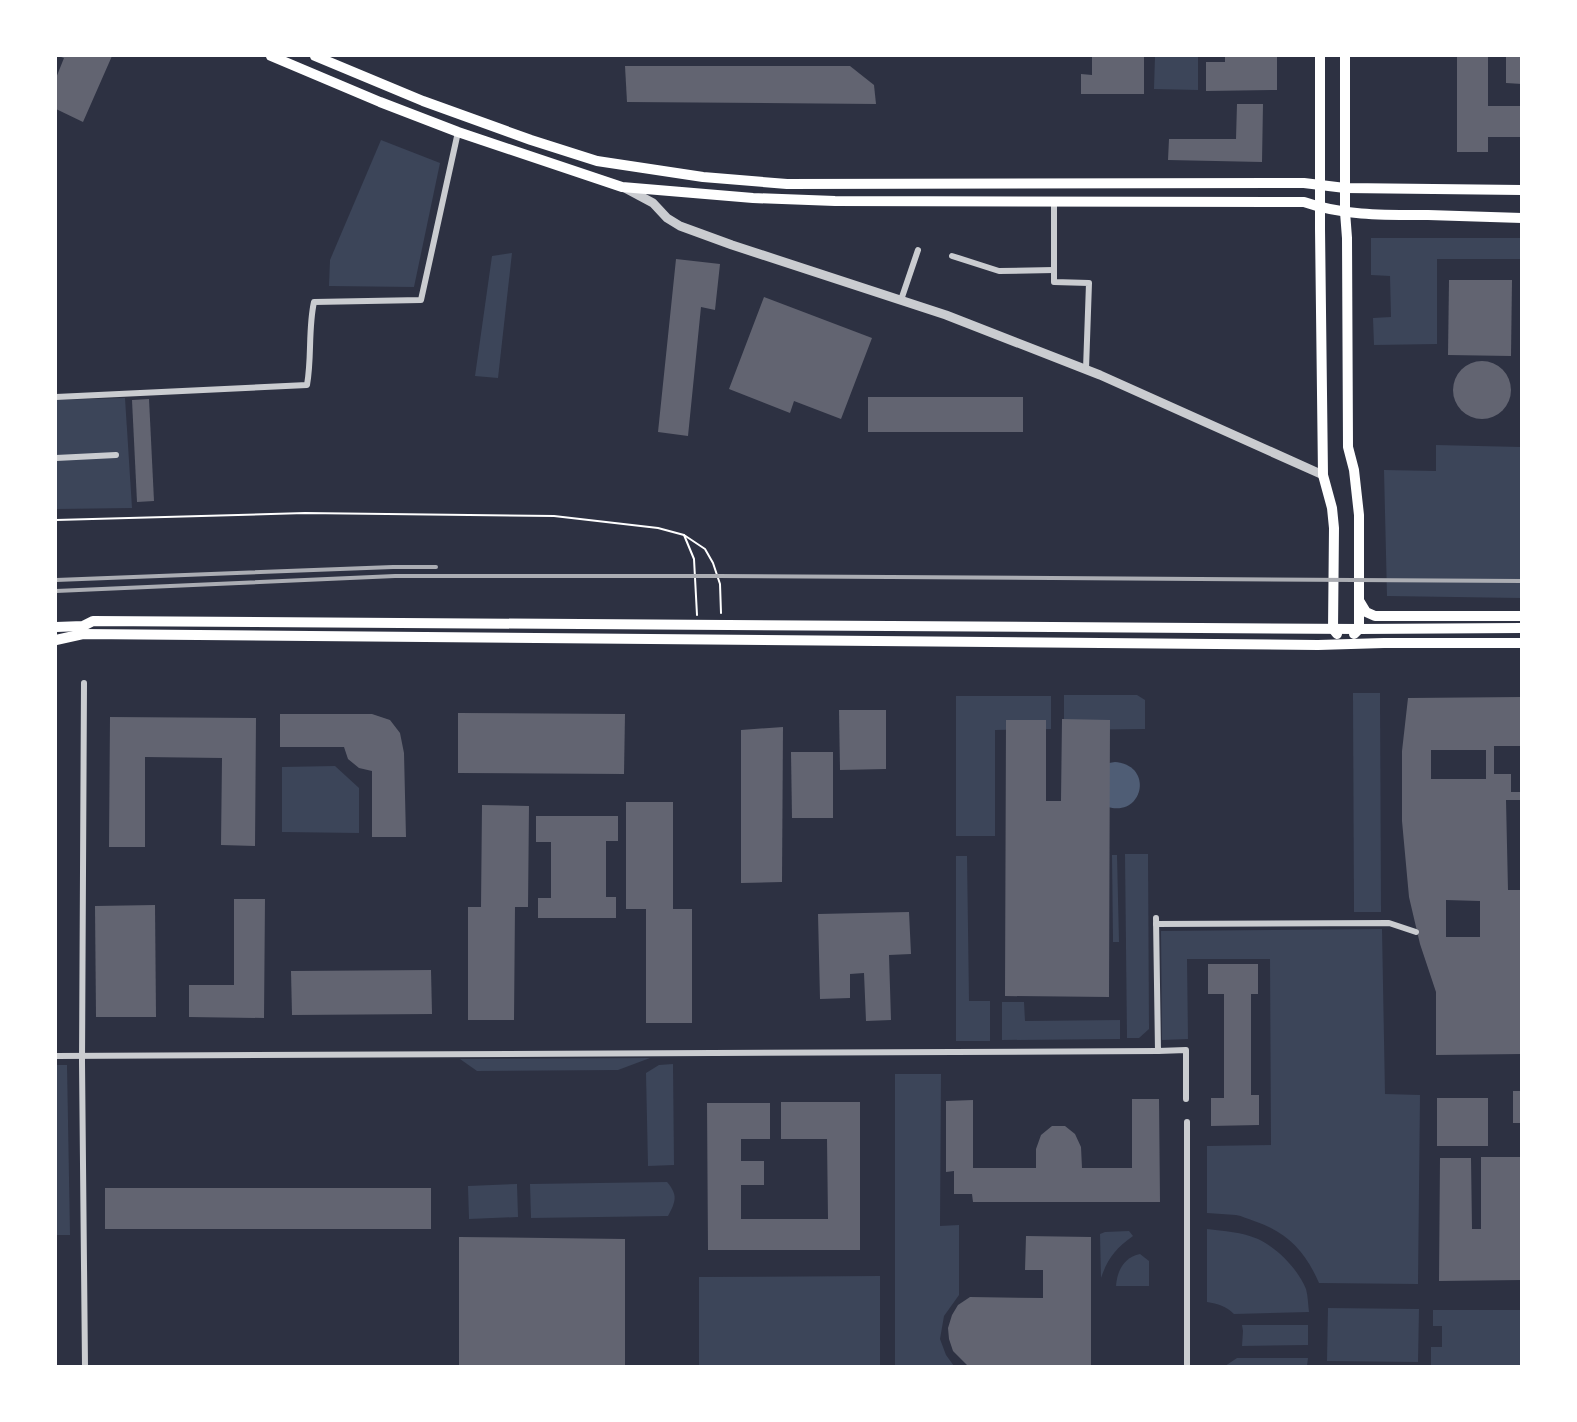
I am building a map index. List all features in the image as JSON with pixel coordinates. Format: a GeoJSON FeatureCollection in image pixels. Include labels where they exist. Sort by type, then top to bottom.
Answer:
{"type":"FeatureCollection","features":[{"type":"Feature","properties":{"kind":"main road"},"geometry":{"type":"LineString","coordinates":[[271,56],[458,132],[622,187],[764,198],[847,201],[1304,202],[1320,208],[1385,215],[1521,218]]}},
{"type":"Feature","properties":{"kind":"main road"},"geometry":{"type":"LineString","coordinates":[[315,56],[423,101],[586,158],[703,177],[788,184],[1304,183],[1345,188],[1521,190]]}},
{"type":"Feature","properties":{"kind":"main road"},"geometry":{"type":"LineString","coordinates":[[1320,56],[1323,475],[1332,508],[1334,528],[1333,629],[1345,644]]}},
{"type":"Feature","properties":{"kind":"main road"},"geometry":{"type":"LineString","coordinates":[[1345,56],[1348,447],[1354,470],[1360,550],[1359,629],[1345,644]]}},
{"type":"Feature","properties":{"kind":"main road"},"geometry":{"type":"LineString","coordinates":[[1359,602],[1366,612],[1375,616],[1521,616]]}},
{"type":"Feature","properties":{"kind":"main road"},"geometry":{"type":"LineString","coordinates":[[56,627],[83,626],[93,621],[1333,629],[1521,628]]}},
{"type":"Feature","properties":{"kind":"main road"},"geometry":{"type":"LineString","coordinates":[[56,640],[93,634],[1306,645],[1521,643]]}},
{"type":"Feature","properties":{"kind":"street"},"geometry":{"type":"LineString","coordinates":[[56,397],[307,385],[310,367],[311,315],[314,302],[422,300],[458,132]]}},
{"type":"Feature","properties":{"kind":"street"},"geometry":{"type":"LineString","coordinates":[[622,187],[653,203],[667,218],[680,226],[946,315],[1086,369],[1323,475]]}},
{"type":"Feature","properties":{"kind":"street"},"geometry":{"type":"LineString","coordinates":[[1054,202],[1054,282],[1089,283],[1086,369]]}},
{"type":"Feature","properties":{"kind":"street"},"geometry":{"type":"LineString","coordinates":[[901,300],[918,250]]}},
{"type":"Feature","properties":{"kind":"street"},"geometry":{"type":"LineString","coordinates":[[952,256],[999,271],[1054,270]]}},
{"type":"Feature","properties":{"kind":"street"},"geometry":{"type":"LineString","coordinates":[[56,458],[116,455]]}},
{"type":"Feature","properties":{"kind":"street"},"geometry":{"type":"LineString","coordinates":[[84,683],[82,1056],[85,1366]]}},
{"type":"Feature","properties":{"kind":"street"},"geometry":{"type":"LineString","coordinates":[[1158,1051],[1156,921],[1389,923],[1416,932]]}},
{"type":"Feature","properties":{"kind":"street"},"geometry":{"type":"LineString","coordinates":[[56,1056],[1186,1050],[1186,1099]]}},
{"type":"Feature","properties":{"kind":"street"},"geometry":{"type":"LineString","coordinates":[[1187,1122],[1187,1366]]}},
{"type":"Feature","properties":{"kind":"path"},"geometry":{"type":"LineString","coordinates":[[56,520],[305,513],[554,516],[658,528],[684,536],[705,549],[720,584],[722,619]]}},
{"type":"Feature","properties":{"kind":"path"},"geometry":{"type":"LineString","coordinates":[[684,536],[694,559],[697,624]]}},
{"type":"Feature","properties":{"kind":"shaded area"},"geometry":{"type":"Polygon","coordinates":[[[1155,56],[1198,56],[1198,90],[1154,89],[1155,56]]]}},
{"type":"Feature","properties":{"kind":"shaded area"},"geometry":{"type":"Polygon","coordinates":[[[381,140],[440,163],[414,287],[329,286],[330,260],[381,140]]]}},
{"type":"Feature","properties":{"kind":"shaded area"},"geometry":{"type":"Polygon","coordinates":[[[1371,238],[1521,238],[1521,259],[1437,259],[1437,344],[1374,345],[1373,318],[1391,317],[1390,276],[1371,275],[1371,238]]]}},
{"type":"Feature","properties":{"kind":"shaded area"},"geometry":{"type":"Polygon","coordinates":[[[512,253],[498,378],[475,376],[492,256],[512,253]]]}},
{"type":"Feature","properties":{"kind":"shaded area"},"geometry":{"type":"Polygon","coordinates":[[[125,398],[132,508],[56,509],[56,400],[125,398]]]}},
{"type":"Feature","properties":{"kind":"shaded area"},"geometry":{"type":"Polygon","coordinates":[[[1436,445],[1521,447],[1521,598],[1387,596],[1384,470],[1436,471],[1436,445]]]}},
{"type":"Feature","properties":{"kind":"shaded area"},"geometry":{"type":"Polygon","coordinates":[[[1353,693],[1380,693],[1381,912],[1354,912],[1353,693]]]}},
{"type":"Feature","properties":{"kind":"shaded area"},"geometry":{"type":"Polygon","coordinates":[[[1064,695],[1137,695],[1145,700],[1145,729],[1064,730],[1064,695]]]}},
{"type":"Feature","properties":{"kind":"shaded area"},"geometry":{"type":"Polygon","coordinates":[[[956,696],[1051,696],[1051,729],[995,730],[995,836],[956,836],[956,696]]]}},
{"type":"Feature","properties":{"kind":"shaded area"},"geometry":{"type":"Polygon","coordinates":[[[1109,763],[1128,765],[1136,772],[1139,781],[1139,790],[1135,799],[1128,805],[1118,808],[1105,806],[1109,763]]]}},
{"type":"Feature","properties":{"kind":"shaded area"},"geometry":{"type":"Polygon","coordinates":[[[335,766],[359,788],[359,833],[282,832],[282,767],[335,766]]]}},
{"type":"Feature","properties":{"kind":"shaded area"},"geometry":{"type":"Polygon","coordinates":[[[1125,854],[1148,854],[1149,1029],[1139,1038],[1127,1038],[1125,854]]]}},
{"type":"Feature","properties":{"kind":"shaded area"},"geometry":{"type":"Polygon","coordinates":[[[1112,855],[1117,855],[1119,942],[1113,942],[1112,855]]]}},
{"type":"Feature","properties":{"kind":"shaded area"},"geometry":{"type":"Polygon","coordinates":[[[956,856],[967,856],[969,1001],[990,1001],[990,1041],[956,1041],[956,856]]]}},
{"type":"Feature","properties":{"kind":"shaded area"},"geometry":{"type":"Polygon","coordinates":[[[1382,929],[1385,1094],[1420,1095],[1418,1284],[1319,1283],[1301,1252],[1276,1231],[1238,1215],[1207,1213],[1207,1146],[1271,1145],[1270,959],[1187,959],[1188,1039],[1162,1040],[1161,931],[1382,929]]]}},
{"type":"Feature","properties":{"kind":"shaded area"},"geometry":{"type":"Polygon","coordinates":[[[1002,1002],[1024,1002],[1025,1021],[1120,1020],[1120,1039],[1002,1040],[1002,1002]]]}},
{"type":"Feature","properties":{"kind":"shaded area"},"geometry":{"type":"Polygon","coordinates":[[[650,1058],[618,1070],[477,1071],[460,1059],[650,1058]]]}},
{"type":"Feature","properties":{"kind":"shaded area"},"geometry":{"type":"Polygon","coordinates":[[[673,1064],[674,1165],[648,1166],[646,1073],[659,1065],[673,1064]]]}},
{"type":"Feature","properties":{"kind":"shaded area"},"geometry":{"type":"Polygon","coordinates":[[[56,1065],[67,1065],[70,1235],[56,1235],[56,1065]]]}},
{"type":"Feature","properties":{"kind":"shaded area"},"geometry":{"type":"Polygon","coordinates":[[[895,1074],[941,1074],[940,1226],[959,1225],[959,1295],[944,1316],[940,1339],[946,1355],[954,1366],[895,1366],[895,1074]]]}},
{"type":"Feature","properties":{"kind":"shaded area"},"geometry":{"type":"Polygon","coordinates":[[[667,1182],[675,1198],[668,1216],[531,1218],[530,1184],[667,1182]]]}},
{"type":"Feature","properties":{"kind":"shaded area"},"geometry":{"type":"Polygon","coordinates":[[[517,1184],[518,1217],[469,1219],[468,1186],[517,1184]]]}},
{"type":"Feature","properties":{"kind":"shaded area"},"geometry":{"type":"Polygon","coordinates":[[[1207,1229],[1233,1232],[1258,1239],[1279,1254],[1302,1281],[1307,1292],[1309,1312],[1234,1314],[1222,1306],[1207,1302],[1207,1229]]]}},
{"type":"Feature","properties":{"kind":"shaded area"},"geometry":{"type":"Polygon","coordinates":[[[1129,1231],[1133,1236],[1113,1254],[1101,1278],[1100,1234],[1129,1231]]]}},
{"type":"Feature","properties":{"kind":"shaded area"},"geometry":{"type":"Polygon","coordinates":[[[1140,1254],[1149,1261],[1149,1286],[1116,1286],[1122,1266],[1130,1258],[1140,1254]]]}},
{"type":"Feature","properties":{"kind":"shaded area"},"geometry":{"type":"Polygon","coordinates":[[[880,1276],[880,1366],[699,1366],[699,1277],[880,1276]]]}},
{"type":"Feature","properties":{"kind":"shaded area"},"geometry":{"type":"Polygon","coordinates":[[[1328,1308],[1419,1309],[1418,1362],[1327,1361],[1328,1308]]]}},
{"type":"Feature","properties":{"kind":"shaded area"},"geometry":{"type":"Polygon","coordinates":[[[1433,1310],[1521,1310],[1521,1365],[1431,1365],[1431,1347],[1442,1347],[1442,1326],[1433,1326],[1433,1310]]]}},
{"type":"Feature","properties":{"kind":"shaded area"},"geometry":{"type":"Polygon","coordinates":[[[1242,1325],[1308,1325],[1308,1345],[1242,1346],[1242,1325]]]}},
{"type":"Feature","properties":{"kind":"shaded area"},"geometry":{"type":"Polygon","coordinates":[[[1237,1358],[1308,1358],[1307,1366],[1225,1366],[1237,1358]]]}},
{"type":"Feature","properties":{"kind":"building"},"geometry":{"type":"Polygon","coordinates":[[[58,56],[112,56],[83,122],[56,109],[56,78],[64,58],[58,56]]]}},
{"type":"Feature","properties":{"kind":"building"},"geometry":{"type":"Polygon","coordinates":[[[1092,56],[1144,56],[1144,94],[1081,94],[1081,74],[1092,75],[1092,56]]]}},
{"type":"Feature","properties":{"kind":"building"},"geometry":{"type":"Polygon","coordinates":[[[1225,56],[1277,56],[1277,90],[1206,91],[1206,62],[1225,62],[1225,56]]]}},
{"type":"Feature","properties":{"kind":"building"},"geometry":{"type":"Polygon","coordinates":[[[1457,56],[1488,56],[1488,106],[1522,106],[1522,137],[1488,137],[1488,152],[1457,152],[1457,56]]]}},
{"type":"Feature","properties":{"kind":"building"},"geometry":{"type":"Polygon","coordinates":[[[1506,56],[1522,56],[1522,84],[1506,83],[1506,56]]]}},
{"type":"Feature","properties":{"kind":"building"},"geometry":{"type":"Polygon","coordinates":[[[625,66],[850,66],[874,85],[876,104],[627,102],[625,66]]]}},
{"type":"Feature","properties":{"kind":"building"},"geometry":{"type":"Polygon","coordinates":[[[1237,104],[1263,104],[1262,162],[1168,160],[1169,139],[1236,139],[1237,104]]]}},
{"type":"Feature","properties":{"kind":"building"},"geometry":{"type":"Polygon","coordinates":[[[676,259],[720,264],[715,310],[701,307],[688,436],[658,432],[676,259]]]}},
{"type":"Feature","properties":{"kind":"building"},"geometry":{"type":"Polygon","coordinates":[[[1449,280],[1512,280],[1511,356],[1448,355],[1449,280]]]}},
{"type":"Feature","properties":{"kind":"building"},"geometry":{"type":"Polygon","coordinates":[[[764,297],[872,338],[841,419],[794,401],[790,413],[729,389],[764,297]]]}},
{"type":"Feature","properties":{"kind":"building"},"geometry":{"type":"Polygon","coordinates":[[[1476,361],[1488,361],[1503,369],[1511,384],[1511,396],[1503,411],[1488,419],[1476,419],[1461,411],[1453,396],[1453,384],[1461,369],[1476,361]]]}},
{"type":"Feature","properties":{"kind":"building"},"geometry":{"type":"Polygon","coordinates":[[[868,397],[1023,397],[1023,432],[868,432],[868,397]]]}},
{"type":"Feature","properties":{"kind":"building"},"geometry":{"type":"Polygon","coordinates":[[[149,399],[154,501],[137,502],[132,400],[149,399]]]}},
{"type":"Feature","properties":{"kind":"building"},"geometry":{"type":"Polygon","coordinates":[[[1522,697],[1522,746],[1494,746],[1494,774],[1511,774],[1511,792],[1522,792],[1522,800],[1506,800],[1508,890],[1522,890],[1522,1054],[1436,1055],[1436,992],[1420,944],[1409,897],[1402,821],[1402,751],[1408,698],[1522,697]],[[1431,750],[1431,779],[1486,779],[1486,750],[1431,750]],[[1446,900],[1446,937],[1480,937],[1480,901],[1446,900]]]}},
{"type":"Feature","properties":{"kind":"building"},"geometry":{"type":"Polygon","coordinates":[[[839,710],[886,710],[886,769],[840,770],[839,710]]]}},
{"type":"Feature","properties":{"kind":"building"},"geometry":{"type":"Polygon","coordinates":[[[458,713],[625,714],[624,774],[458,773],[458,713]]]}},
{"type":"Feature","properties":{"kind":"building"},"geometry":{"type":"Polygon","coordinates":[[[280,714],[372,714],[390,720],[400,733],[404,753],[406,837],[372,837],[372,771],[359,768],[348,759],[344,747],[280,747],[280,714]]]}},
{"type":"Feature","properties":{"kind":"building"},"geometry":{"type":"Polygon","coordinates":[[[110,717],[256,718],[255,846],[221,845],[222,758],[145,757],[145,847],[109,847],[110,717]]]}},
{"type":"Feature","properties":{"kind":"building"},"geometry":{"type":"Polygon","coordinates":[[[1062,719],[1110,720],[1109,997],[1005,996],[1006,720],[1046,720],[1046,801],[1061,801],[1062,719]]]}},
{"type":"Feature","properties":{"kind":"building"},"geometry":{"type":"Polygon","coordinates":[[[783,727],[782,882],[741,883],[741,730],[783,727]]]}},
{"type":"Feature","properties":{"kind":"building"},"geometry":{"type":"Polygon","coordinates":[[[791,752],[833,752],[833,818],[792,818],[791,752]]]}},
{"type":"Feature","properties":{"kind":"building"},"geometry":{"type":"Polygon","coordinates":[[[626,802],[673,802],[673,909],[692,909],[692,1023],[646,1023],[646,909],[626,909],[626,802]]]}},
{"type":"Feature","properties":{"kind":"building"},"geometry":{"type":"Polygon","coordinates":[[[482,805],[529,806],[528,907],[515,907],[514,1020],[468,1020],[468,907],[481,907],[482,805]]]}},
{"type":"Feature","properties":{"kind":"building"},"geometry":{"type":"Polygon","coordinates":[[[536,816],[618,816],[618,841],[606,841],[606,897],[616,897],[616,918],[538,918],[538,898],[551,898],[551,842],[536,842],[536,816]]]}},
{"type":"Feature","properties":{"kind":"building"},"geometry":{"type":"Polygon","coordinates":[[[234,899],[265,899],[264,1018],[189,1017],[189,985],[234,985],[234,899]]]}},
{"type":"Feature","properties":{"kind":"building"},"geometry":{"type":"Polygon","coordinates":[[[155,905],[156,1017],[96,1017],[95,906],[155,905]]]}},
{"type":"Feature","properties":{"kind":"building"},"geometry":{"type":"Polygon","coordinates":[[[909,912],[911,954],[889,955],[891,1020],[866,1021],[864,973],[850,974],[850,998],[820,999],[818,914],[909,912]]]}},
{"type":"Feature","properties":{"kind":"building"},"geometry":{"type":"Polygon","coordinates":[[[1208,964],[1258,964],[1258,994],[1251,994],[1251,1095],[1259,1095],[1259,1125],[1211,1126],[1211,1098],[1224,1098],[1224,994],[1208,994],[1208,964]]]}},
{"type":"Feature","properties":{"kind":"building"},"geometry":{"type":"Polygon","coordinates":[[[431,970],[432,1014],[292,1015],[291,971],[431,970]]]}},
{"type":"Feature","properties":{"kind":"building"},"geometry":{"type":"Polygon","coordinates":[[[1513,1091],[1522,1091],[1522,1123],[1513,1123],[1513,1091]]]}},
{"type":"Feature","properties":{"kind":"building"},"geometry":{"type":"Polygon","coordinates":[[[1437,1098],[1488,1098],[1488,1146],[1437,1146],[1437,1098]]]}},
{"type":"Feature","properties":{"kind":"building"},"geometry":{"type":"Polygon","coordinates":[[[1132,1099],[1159,1099],[1160,1202],[973,1202],[972,1194],[954,1194],[954,1171],[946,1172],[946,1101],[973,1100],[973,1168],[1036,1168],[1036,1149],[1041,1135],[1052,1126],[1065,1126],[1075,1134],[1081,1147],[1082,1168],[1132,1168],[1132,1099]]]}},
{"type":"Feature","properties":{"kind":"building"},"geometry":{"type":"Polygon","coordinates":[[[781,1102],[860,1102],[860,1250],[708,1250],[707,1103],[770,1103],[770,1139],[741,1139],[741,1161],[764,1161],[764,1185],[741,1185],[741,1219],[828,1219],[827,1139],[781,1139],[781,1102]]]}},
{"type":"Feature","properties":{"kind":"building"},"geometry":{"type":"Polygon","coordinates":[[[1481,1157],[1522,1157],[1522,1280],[1439,1281],[1440,1158],[1471,1158],[1472,1229],[1481,1229],[1481,1157]]]}},
{"type":"Feature","properties":{"kind":"building"},"geometry":{"type":"Polygon","coordinates":[[[105,1188],[431,1188],[431,1229],[105,1229],[105,1188]]]}},
{"type":"Feature","properties":{"kind":"building"},"geometry":{"type":"Polygon","coordinates":[[[1026,1236],[1091,1237],[1091,1366],[968,1366],[953,1351],[948,1328],[952,1315],[958,1305],[970,1297],[1043,1298],[1043,1270],[1025,1270],[1026,1236]]]}},
{"type":"Feature","properties":{"kind":"building"},"geometry":{"type":"Polygon","coordinates":[[[459,1237],[625,1239],[625,1366],[459,1366],[459,1237]]]}},
{"type":"Feature","properties":{"kind":"railway"},"geometry":{"type":"LineString","coordinates":[[56,580],[436,567]]}},
{"type":"Feature","properties":{"kind":"railway"},"geometry":{"type":"LineString","coordinates":[[56,591],[395,576],[1522,581]]}}]}
